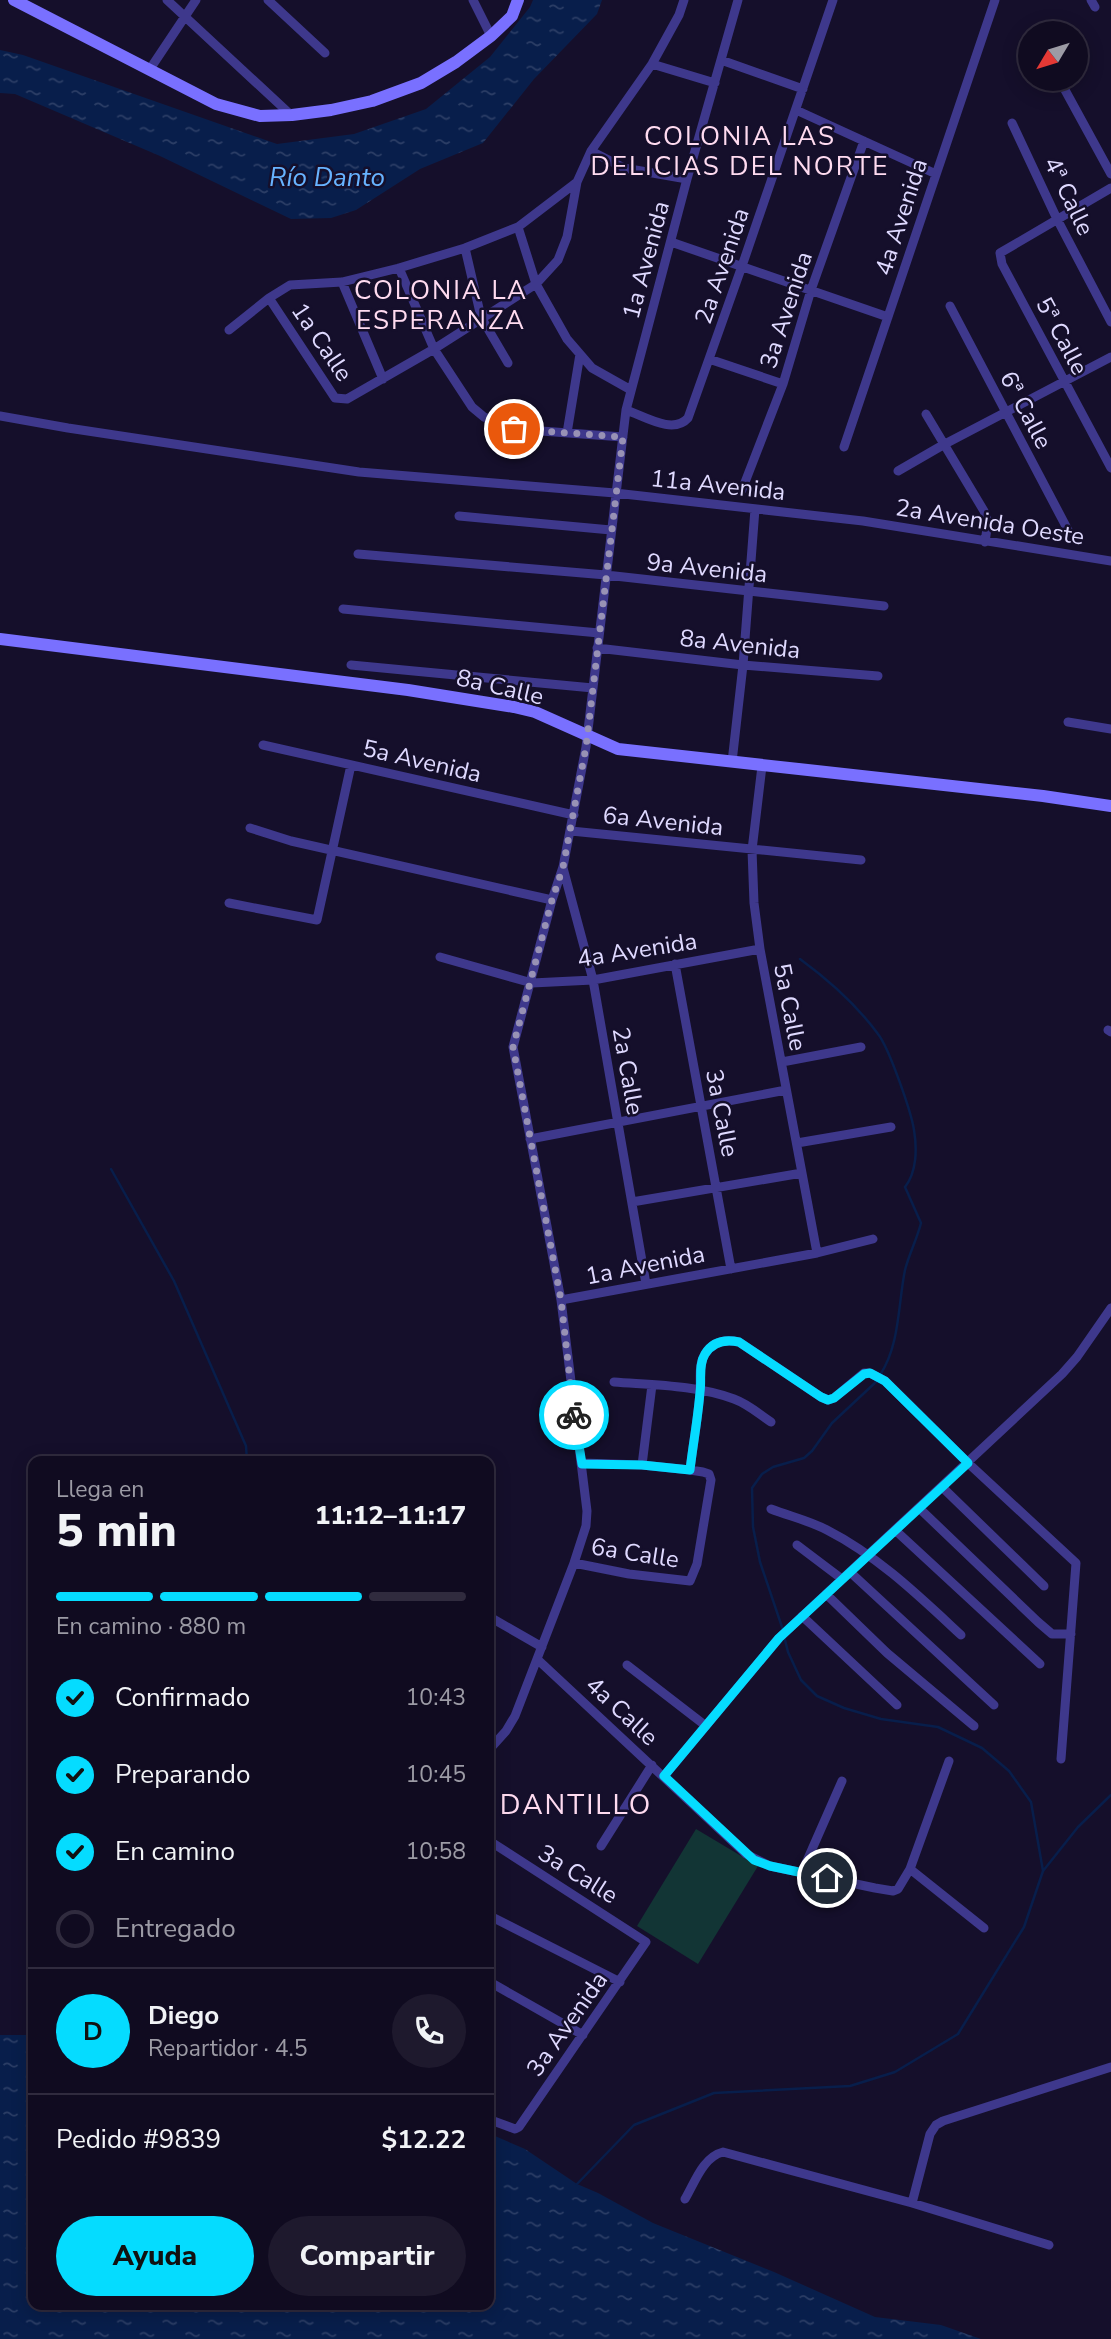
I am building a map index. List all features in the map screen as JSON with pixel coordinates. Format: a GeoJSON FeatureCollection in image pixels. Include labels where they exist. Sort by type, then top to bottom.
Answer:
{"type":"FeatureCollection","features":[{"type":"Feature","properties":{"kind":"street"},"geometry":{"type":"LineString","coordinates":[[14,0],[216,104],[260,116],[292,116],[372,101],[421,83],[491,36],[512,16],[518,0]]}},
{"type":"Feature","properties":{"kind":"street"},"geometry":{"type":"LineString","coordinates":[[167,0],[176,4],[184,16],[292,116]]}},
{"type":"Feature","properties":{"kind":"street"},"geometry":{"type":"LineString","coordinates":[[150,69],[196,0]]}},
{"type":"Feature","properties":{"kind":"street"},"geometry":{"type":"LineString","coordinates":[[268,0],[325,53]]}},
{"type":"Feature","properties":{"kind":"street"},"geometry":{"type":"LineString","coordinates":[[473,0],[491,36]]}},
{"type":"Feature","properties":{"kind":"street"},"geometry":{"type":"LineString","coordinates":[[342,282],[383,379],[536,284],[558,260],[567,237],[577,182],[591,151],[652,64],[680,15],[684,0]]}},
{"type":"Feature","properties":{"kind":"street","name":"1a Avenida"},"geometry":{"type":"LineString","coordinates":[[615,493],[626,410],[738,0]]}},
{"type":"Feature","properties":{"kind":"street","name":"2a Avenida"},"geometry":{"type":"LineString","coordinates":[[626,410],[671,426],[682,424],[688,418],[743,266],[833,0]]}},
{"type":"Feature","properties":{"kind":"street","name":"4a Avenida"},"geometry":{"type":"LineString","coordinates":[[844,447],[995,0]]}},
{"type":"Feature","properties":{"kind":"street"},"geometry":{"type":"LineString","coordinates":[[721,60],[803,89]]}},
{"type":"Feature","properties":{"kind":"street"},"geometry":{"type":"LineString","coordinates":[[652,64],[715,83]]}},
{"type":"Feature","properties":{"kind":"street"},"geometry":{"type":"LineString","coordinates":[[1066,91],[1111,174]]}},
{"type":"Feature","properties":{"kind":"street"},"geometry":{"type":"LineString","coordinates":[[796,110],[936,174]]}},
{"type":"Feature","properties":{"kind":"street","name":"4ª Calle"},"geometry":{"type":"LineString","coordinates":[[1013,123],[1057,219],[1111,323]]}},
{"type":"Feature","properties":{"kind":"street","name":"3a Avenida"},"geometry":{"type":"LineString","coordinates":[[742,490],[783,384],[811,290],[864,141]]}},
{"type":"Feature","properties":{"kind":"street"},"geometry":{"type":"LineString","coordinates":[[591,151],[624,168],[687,179]]}},
{"type":"Feature","properties":{"kind":"street"},"geometry":{"type":"LineString","coordinates":[[229,330],[290,285],[342,282],[398,268],[465,248],[518,227],[577,182]]}},
{"type":"Feature","properties":{"kind":"street"},"geometry":{"type":"LineString","coordinates":[[1057,219],[1111,188]]}},
{"type":"Feature","properties":{"kind":"street","name":"5ª Calle"},"geometry":{"type":"LineString","coordinates":[[1057,219],[1004,249],[1000,253],[1000,259],[1111,468]]}},
{"type":"Feature","properties":{"kind":"street"},"geometry":{"type":"LineString","coordinates":[[518,227],[536,284],[567,339],[592,368],[631,390]]}},
{"type":"Feature","properties":{"kind":"street"},"geometry":{"type":"LineString","coordinates":[[670,242],[888,317]]}},
{"type":"Feature","properties":{"kind":"street"},"geometry":{"type":"LineString","coordinates":[[465,248],[481,317],[508,363]]}},
{"type":"Feature","properties":{"kind":"street"},"geometry":{"type":"LineString","coordinates":[[398,268],[434,349],[472,407],[484,417],[514,429],[623,437]]}},
{"type":"Feature","properties":{"kind":"street","name":"1a Calle"},"geometry":{"type":"LineString","coordinates":[[269,298],[335,398],[347,399],[383,379]]}},
{"type":"Feature","properties":{"kind":"street","name":"6ª Calle"},"geometry":{"type":"LineString","coordinates":[[950,306],[1069,532]]}},
{"type":"Feature","properties":{"kind":"street"},"geometry":{"type":"LineString","coordinates":[[567,433],[580,354]]}},
{"type":"Feature","properties":{"kind":"street"},"geometry":{"type":"LineString","coordinates":[[898,471],[1111,357]]}},
{"type":"Feature","properties":{"kind":"street"},"geometry":{"type":"LineString","coordinates":[[709,359],[783,384]]}},
{"type":"Feature","properties":{"kind":"street"},"geometry":{"type":"LineString","coordinates":[[926,414],[984,511],[988,522],[985,542]]}},
{"type":"Feature","properties":{"kind":"street","name":"11a Avenida"},"geometry":{"type":"LineString","coordinates":[[0,416],[359,472],[615,493],[863,521]]}},
{"type":"Feature","properties":{"kind":"street"},"geometry":{"type":"LineString","coordinates":[[561,1300],[513,1047],[563,867],[574,815],[587,736],[615,493]]}},
{"type":"Feature","properties":{"kind":"street"},"geometry":{"type":"LineString","coordinates":[[732,761],[743,665],[755,509]]}},
{"type":"Feature","properties":{"kind":"street"},"geometry":{"type":"LineString","coordinates":[[459,516],[611,530]]}},
{"type":"Feature","properties":{"kind":"street","name":"2a Avenida Oeste"},"geometry":{"type":"LineString","coordinates":[[863,521],[1111,561]]}},
{"type":"Feature","properties":{"kind":"street","name":"9a Avenida"},"geometry":{"type":"LineString","coordinates":[[358,554],[606,575],[884,606]]}},
{"type":"Feature","properties":{"kind":"street"},"geometry":{"type":"LineString","coordinates":[[344,609],[599,633]]}},
{"type":"Feature","properties":{"kind":"street","name":"8a Calle"},"geometry":{"type":"LineString","coordinates":[[0,639],[408,690],[501,705],[535,712],[618,749],[1043,796],[1111,806]]}},
{"type":"Feature","properties":{"kind":"street","name":"8a Avenida"},"geometry":{"type":"LineString","coordinates":[[597,648],[743,665],[878,676]]}},
{"type":"Feature","properties":{"kind":"street"},"geometry":{"type":"LineString","coordinates":[[351,665],[593,688]]}},
{"type":"Feature","properties":{"kind":"street"},"geometry":{"type":"LineString","coordinates":[[1068,722],[1111,730]]}},
{"type":"Feature","properties":{"kind":"street","name":"5a Avenida"},"geometry":{"type":"LineString","coordinates":[[263,745],[574,815]]}},
{"type":"Feature","properties":{"kind":"street"},"geometry":{"type":"LineString","coordinates":[[229,903],[317,920],[351,765]]}},
{"type":"Feature","properties":{"kind":"street","name":"5a Calle"},"geometry":{"type":"LineString","coordinates":[[762,766],[752,850],[754,903],[760,949],[817,1253]]}},
{"type":"Feature","properties":{"kind":"street"},"geometry":{"type":"LineString","coordinates":[[250,828],[278,838],[552,900]]}},
{"type":"Feature","properties":{"kind":"street","name":"6a Avenida"},"geometry":{"type":"LineString","coordinates":[[571,831],[752,850]]}},
{"type":"Feature","properties":{"kind":"street"},"geometry":{"type":"LineString","coordinates":[[752,850],[861,860]]}},
{"type":"Feature","properties":{"kind":"street","name":"2a Calle"},"geometry":{"type":"LineString","coordinates":[[563,867],[593,980],[646,1284]]}},
{"type":"Feature","properties":{"kind":"street","name":"4a Avenida"},"geometry":{"type":"LineString","coordinates":[[440,957],[532,983],[593,980],[760,949]]}},
{"type":"Feature","properties":{"kind":"street","name":"3a Calle"},"geometry":{"type":"LineString","coordinates":[[675,964],[731,1269]]}},
{"type":"Feature","properties":{"kind":"street"},"geometry":{"type":"LineString","coordinates":[[782,1062],[861,1047]]}},
{"type":"Feature","properties":{"kind":"street"},"geometry":{"type":"LineString","coordinates":[[530,1139],[786,1090]]}},
{"type":"Feature","properties":{"kind":"street"},"geometry":{"type":"LineString","coordinates":[[797,1143],[891,1127]]}},
{"type":"Feature","properties":{"kind":"street"},"geometry":{"type":"LineString","coordinates":[[632,1202],[802,1173]]}},
{"type":"Feature","properties":{"kind":"street","name":"1a Avenida"},"geometry":{"type":"LineString","coordinates":[[494,1744],[506,1731],[514,1716],[586,1526],[582,1464],[561,1300],[817,1253],[873,1239]]}},
{"type":"Feature","properties":{"kind":"street"},"geometry":{"type":"LineString","coordinates":[[664,1776],[779,1638],[1062,1374],[1111,1308]]}},
{"type":"Feature","properties":{"kind":"street"},"geometry":{"type":"LineString","coordinates":[[582,1464],[642,1465],[690,1470],[701,1390],[701,1365],[705,1354],[714,1343],[729,1340],[739,1342],[828,1400],[864,1374],[874,1374],[885,1381],[968,1463],[1076,1563],[1061,1759]]}},
{"type":"Feature","properties":{"kind":"street"},"geometry":{"type":"LineString","coordinates":[[614,1382],[701,1390],[734,1399],[771,1422]]}},
{"type":"Feature","properties":{"kind":"street"},"geometry":{"type":"LineString","coordinates":[[642,1465],[652,1385]]}},
{"type":"Feature","properties":{"kind":"street","name":"6a Calle"},"geometry":{"type":"LineString","coordinates":[[574,1563],[629,1574],[690,1581],[697,1564],[711,1480],[709,1475],[703,1472],[690,1470]]}},
{"type":"Feature","properties":{"kind":"street"},"geometry":{"type":"LineString","coordinates":[[942,1487],[1044,1586]]}},
{"type":"Feature","properties":{"kind":"street"},"geometry":{"type":"LineString","coordinates":[[919,1508],[1052,1634],[1071,1634]]}},
{"type":"Feature","properties":{"kind":"street"},"geometry":{"type":"LineString","coordinates":[[771,1509],[827,1530],[868,1555],[909,1587],[961,1635]]}},
{"type":"Feature","properties":{"kind":"street"},"geometry":{"type":"LineString","coordinates":[[895,1530],[1040,1664]]}},
{"type":"Feature","properties":{"kind":"street"},"geometry":{"type":"LineString","coordinates":[[797,1545],[846,1575],[994,1705]]}},
{"type":"Feature","properties":{"kind":"street"},"geometry":{"type":"LineString","coordinates":[[826,1594],[887,1653],[974,1726]]}},
{"type":"Feature","properties":{"kind":"street"},"geometry":{"type":"LineString","coordinates":[[802,1616],[897,1705]]}},
{"type":"Feature","properties":{"kind":"street"},"geometry":{"type":"LineString","coordinates":[[494,1619],[542,1647]]}},
{"type":"Feature","properties":{"kind":"street","name":"4a Calle"},"geometry":{"type":"LineString","coordinates":[[537,1659],[754,1860],[770,1866],[892,1891],[901,1886],[910,1869]]}},
{"type":"Feature","properties":{"kind":"street"},"geometry":{"type":"LineString","coordinates":[[627,1665],[706,1726]]}},
{"type":"Feature","properties":{"kind":"street"},"geometry":{"type":"LineString","coordinates":[[949,1760],[910,1869],[984,1928]]}},
{"type":"Feature","properties":{"kind":"street"},"geometry":{"type":"LineString","coordinates":[[601,1846],[652,1765]]}},
{"type":"Feature","properties":{"kind":"street"},"geometry":{"type":"LineString","coordinates":[[803,1872],[842,1781]]}},
{"type":"Feature","properties":{"kind":"street","name":"3a Calle"},"geometry":{"type":"LineString","coordinates":[[494,1844],[646,1942]]}},
{"type":"Feature","properties":{"kind":"street"},"geometry":{"type":"LineString","coordinates":[[494,1918],[620,1982]]}},
{"type":"Feature","properties":{"kind":"street","name":"3a Avenida"},"geometry":{"type":"LineString","coordinates":[[494,2121],[515,2129],[519,2127],[646,1942]]}},
{"type":"Feature","properties":{"kind":"street"},"geometry":{"type":"LineString","coordinates":[[494,1984],[583,2035]]}},
{"type":"Feature","properties":{"kind":"street"},"geometry":{"type":"LineString","coordinates":[[912,2203],[930,2134],[936,2125],[1111,2067]]}},
{"type":"Feature","properties":{"kind":"street"},"geometry":{"type":"LineString","coordinates":[[685,2199],[708,2159],[723,2152],[912,2203],[1049,2245]]}},
{"type":"Feature","properties":{"kind":"green space"},"geometry":{"type":"Polygon","coordinates":[[[696,1829],[758,1866],[698,1964],[637,1926],[696,1829]]]}},
{"type":"Feature","properties":{"kind":"water","name":"Río Danto"},"geometry":{"type":"Polygon","coordinates":[[[533,0],[602,0],[597,14],[534,79],[483,143],[420,169],[356,210],[331,218],[291,219],[160,156],[15,94],[0,93],[0,50],[23,55],[277,144],[354,134],[426,109],[490,57],[533,0]]]}},
{"type":"Feature","properties":{"kind":"water"},"geometry":{"type":"Polygon","coordinates":[[[0,2035],[28,2035],[28,2310],[494,2310],[494,2136],[525,2149],[577,2184],[653,2223],[875,2317],[941,2325],[981,2339],[0,2339],[0,2035]]]}},
{"type":"Feature","properties":{"kind":"waterway"},"geometry":{"type":"LineString","coordinates":[[800,959],[842,993],[883,1041],[899,1080],[914,1130],[915,1160],[905,1187],[921,1223],[905,1270],[891,1351],[880,1375]]}},
{"type":"Feature","properties":{"kind":"waterway"},"geometry":{"type":"LineString","coordinates":[[111,1169],[174,1281],[246,1446],[247,1456]]}},
{"type":"Feature","properties":{"kind":"waterway"},"geometry":{"type":"LineString","coordinates":[[783,1630],[760,1562],[753,1527],[752,1488],[762,1474],[773,1467],[804,1458],[832,1423],[877,1381]]}},
{"type":"Feature","properties":{"kind":"waterway"},"geometry":{"type":"LineString","coordinates":[[577,2184],[634,2125],[714,2093],[850,2086],[895,2072],[958,2034],[1024,1927],[1043,1871],[1031,1802],[1009,1771],[982,1748],[938,1727],[881,1719],[844,1708],[817,1696],[801,1680],[784,1636]]}},
{"type":"Feature","properties":{"kind":"waterway"},"geometry":{"type":"LineString","coordinates":[[1043,1871],[1078,1827],[1111,1795]]}},
{"type":"Feature","properties":{"kind":"way so far"},"geometry":{"type":"LineString","coordinates":[[514,429],[623,437],[586,747],[571,831],[513,1047],[561,1300],[574,1415]]}},
{"type":"Feature","properties":{"kind":"district","name":"COLONIA LAS DELICIAS DEL NORTE"},"geometry":{"type":"Point","coordinates":[740,151]}},
{"type":"Feature","properties":{"kind":"district","name":"COLONIA LA ESPERANZA"},"geometry":{"type":"Point","coordinates":[441,305]}},
{"type":"Feature","properties":{"kind":"district","name":"DANTILLO"},"geometry":{"type":"Point","coordinates":[576,1805]}},
{"type":"Feature","properties":{"kind":"route"},"geometry":{"type":"LineString","coordinates":[[574,1415],[582,1464],[642,1465],[690,1470],[701,1390],[701,1365],[705,1354],[714,1343],[729,1340],[739,1342],[828,1400],[864,1374],[874,1374],[885,1381],[968,1463],[779,1638],[664,1776],[754,1860],[827,1878]]}}]}
